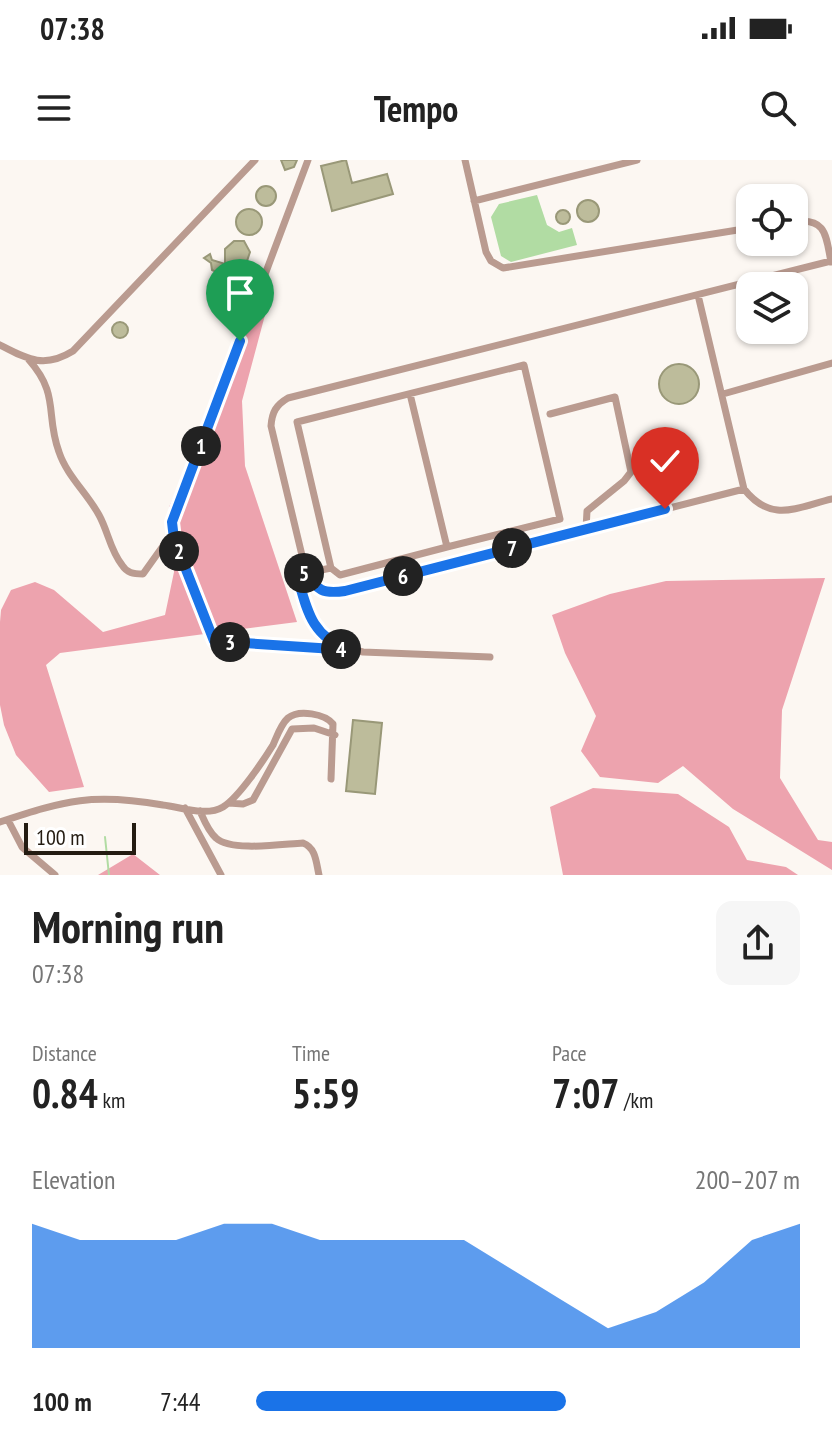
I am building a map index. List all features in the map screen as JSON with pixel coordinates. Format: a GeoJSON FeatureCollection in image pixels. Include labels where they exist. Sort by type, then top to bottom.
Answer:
{"type":"FeatureCollection","features":[{"type":"Feature","properties":{"kind":"street"},"geometry":{"type":"LineString","coordinates":[[29,360],[56,360],[73,351],[255,160]]}},
{"type":"Feature","properties":{"kind":"street"},"geometry":{"type":"LineString","coordinates":[[308,160],[172,522],[174,539],[214,641],[490,657]]}},
{"type":"Feature","properties":{"kind":"street"},"geometry":{"type":"LineString","coordinates":[[465,160],[486,252],[491,261],[503,268],[736,230]]}},
{"type":"Feature","properties":{"kind":"street"},"geometry":{"type":"LineString","coordinates":[[474,201],[637,160]]}},
{"type":"Feature","properties":{"kind":"street"},"geometry":{"type":"LineString","coordinates":[[744,489],[345,591],[326,593],[319,591],[306,572],[271,426],[272,416],[280,402],[288,398],[832,263],[827,236],[821,227],[808,221]]}},
{"type":"Feature","properties":{"kind":"street"},"geometry":{"type":"LineString","coordinates":[[698,295],[744,489],[755,503],[775,511],[832,499]]}},
{"type":"Feature","properties":{"kind":"street"},"geometry":{"type":"LineString","coordinates":[[0,345],[29,360],[39,371],[50,393],[59,451],[101,519],[112,550],[123,568],[133,574],[143,574],[163,546]]}},
{"type":"Feature","properties":{"kind":"street"},"geometry":{"type":"LineString","coordinates":[[723,394],[832,363]]}},
{"type":"Feature","properties":{"kind":"street"},"geometry":{"type":"LineString","coordinates":[[524,365],[560,519],[340,575],[331,568],[297,422],[410,394],[524,365]]}},
{"type":"Feature","properties":{"kind":"street"},"geometry":{"type":"LineString","coordinates":[[410,394],[447,547]]}},
{"type":"Feature","properties":{"kind":"street"},"geometry":{"type":"LineString","coordinates":[[550,414],[615,397],[631,472],[587,511],[586,529]]}},
{"type":"Feature","properties":{"kind":"street"},"geometry":{"type":"LineString","coordinates":[[331,568],[297,575],[311,621],[324,636],[349,650]]}},
{"type":"Feature","properties":{"kind":"street"},"geometry":{"type":"LineString","coordinates":[[55,875],[22,847],[4,821],[62,802],[83,799],[124,798],[200,811],[217,810],[229,803],[269,751],[286,720],[297,714],[327,717],[333,724],[331,779]]}},
{"type":"Feature","properties":{"kind":"street"},"geometry":{"type":"LineString","coordinates":[[229,803],[243,804],[253,800],[292,729],[314,728],[335,735]]}},
{"type":"Feature","properties":{"kind":"street"},"geometry":{"type":"LineString","coordinates":[[269,751],[276,757]]}},
{"type":"Feature","properties":{"kind":"street"},"geometry":{"type":"LineString","coordinates":[[185,808],[221,875]]}},
{"type":"Feature","properties":{"kind":"street"},"geometry":{"type":"LineString","coordinates":[[200,811],[208,828],[223,843],[236,846],[308,845],[313,851],[319,875]]}},
{"type":"Feature","properties":{"kind":"shaded area"},"geometry":{"type":"Polygon","coordinates":[[[537,195],[547,225],[559,232],[572,228],[577,245],[511,262],[501,256],[491,217],[499,204],[537,195]]]}},
{"type":"Feature","properties":{"kind":"shaded area"},"geometry":{"type":"Polygon","coordinates":[[[255,314],[265,315],[242,401],[245,466],[297,622],[60,653],[46,665],[84,787],[49,792],[16,755],[4,725],[0,705],[1,610],[11,590],[35,582],[54,590],[103,632],[165,615],[174,572],[169,507],[255,314]]]}},
{"type":"Feature","properties":{"kind":"shaded area"},"geometry":{"type":"Polygon","coordinates":[[[825,578],[782,710],[780,778],[818,840],[832,842],[832,870],[733,809],[683,766],[658,783],[600,777],[581,751],[596,716],[565,653],[552,615],[610,594],[666,581],[825,578]]]}},
{"type":"Feature","properties":{"kind":"shaded area"},"geometry":{"type":"Polygon","coordinates":[[[593,788],[678,794],[729,827],[747,860],[786,867],[798,875],[563,875],[550,807],[593,788]]]}},
{"type":"Feature","properties":{"kind":"shaded area"},"geometry":{"type":"Polygon","coordinates":[[[133,854],[160,875],[98,875],[133,854]]]}},
{"type":"Feature","properties":{"kind":"building"},"geometry":{"type":"Polygon","coordinates":[[[281,160],[297,160],[294,167],[285,170],[281,160]]]}},
{"type":"Feature","properties":{"kind":"building"},"geometry":{"type":"Polygon","coordinates":[[[346,160],[352,183],[387,174],[393,194],[332,211],[321,166],[346,160]]]}},
{"type":"Feature","properties":{"kind":"building"},"geometry":{"type":"Polygon","coordinates":[[[266,186],[273,189],[276,196],[273,203],[266,206],[259,203],[256,196],[259,189],[266,186]]]}},
{"type":"Feature","properties":{"kind":"building"},"geometry":{"type":"Polygon","coordinates":[[[588,200],[596,203],[599,211],[596,219],[588,222],[580,219],[577,211],[580,203],[588,200]]]}},
{"type":"Feature","properties":{"kind":"building"},"geometry":{"type":"Polygon","coordinates":[[[249,209],[258,213],[262,222],[258,231],[249,235],[240,231],[236,222],[240,213],[249,209]]]}},
{"type":"Feature","properties":{"kind":"building"},"geometry":{"type":"Polygon","coordinates":[[[563,210],[570,217],[563,224],[556,217],[563,210]]]}},
{"type":"Feature","properties":{"kind":"building"},"geometry":{"type":"Polygon","coordinates":[[[234,241],[244,241],[250,252],[246,264],[230,266],[233,281],[243,287],[237,293],[233,291],[231,283],[223,281],[221,274],[212,270],[211,263],[204,258],[210,254],[212,260],[225,264],[225,249],[234,241]]]}},
{"type":"Feature","properties":{"kind":"building"},"geometry":{"type":"Polygon","coordinates":[[[120,322],[126,324],[126,336],[120,338],[114,336],[112,330],[114,324],[120,322]]]}},
{"type":"Feature","properties":{"kind":"building"},"geometry":{"type":"Polygon","coordinates":[[[679,364],[693,370],[699,384],[693,398],[679,404],[665,398],[659,384],[665,370],[679,364]]]}},
{"type":"Feature","properties":{"kind":"building"},"geometry":{"type":"Polygon","coordinates":[[[353,720],[382,723],[375,794],[346,791],[353,720]]]}},
{"type":"Feature","properties":{"kind":"waterway"},"geometry":{"type":"LineString","coordinates":[[105,837],[109,875]]}},
{"type":"Feature","properties":{"kind":"route"},"geometry":{"type":"LineString","coordinates":[[240,341],[172,522],[174,539],[214,641],[349,650],[324,636],[311,621],[297,575],[306,572],[319,591],[345,591],[665,509]]}}]}
